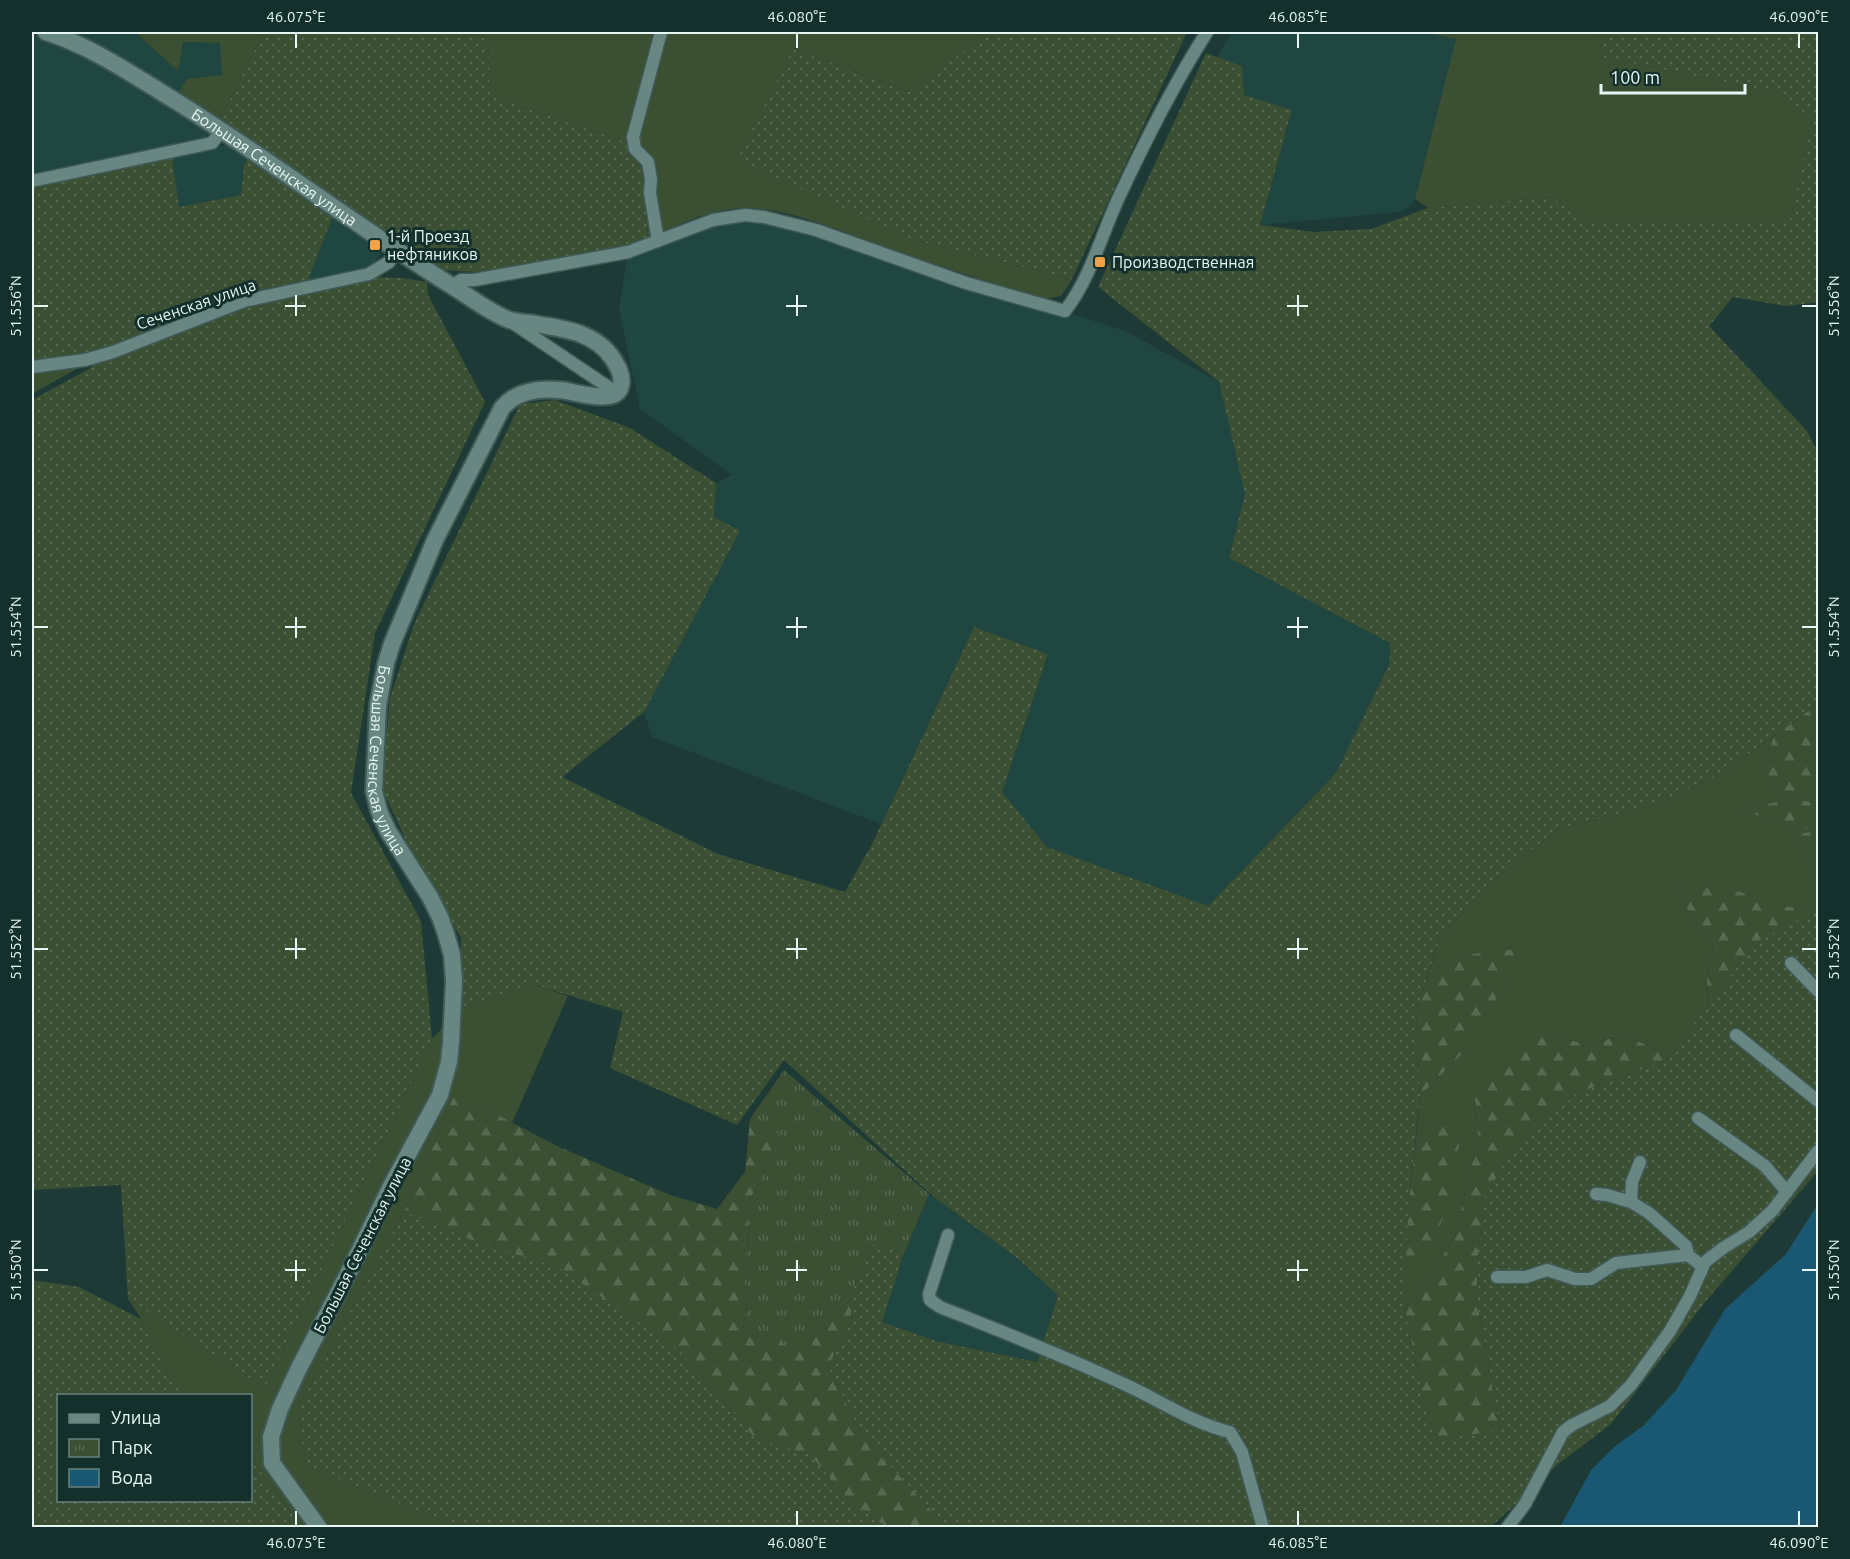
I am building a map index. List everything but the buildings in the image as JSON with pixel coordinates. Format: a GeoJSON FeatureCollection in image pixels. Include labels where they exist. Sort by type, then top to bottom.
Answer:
{"type":"FeatureCollection","features":[{"type":"Feature","properties":{"kind":"street"},"geometry":{"type":"LineString","coordinates":[[658,241],[650,193],[651,178],[648,162],[635,149],[633,137],[662,32]]}},
{"type":"Feature","properties":{"kind":"street"},"geometry":{"type":"LineString","coordinates":[[452,286],[461,280],[628,252],[713,220],[745,215],[765,217],[816,230],[966,283],[1065,310],[1084,283],[1119,196],[1164,104],[1207,32]]}},
{"type":"Feature","properties":{"kind":"street","name":"Большая Сеченская улица"},"geometry":{"type":"LineString","coordinates":[[54,33],[125,70],[222,130],[452,286],[508,320],[554,326],[591,338],[611,355],[620,369],[622,383],[617,393],[612,396],[602,397],[544,389],[529,391],[508,400],[471,467],[435,540],[386,663],[378,705],[374,791],[388,831],[430,897],[443,925],[452,955],[454,981],[451,1042],[449,1062],[440,1095],[299,1368],[280,1408],[271,1437],[272,1463],[320,1527]]}},
{"type":"Feature","properties":{"kind":"street"},"geometry":{"type":"LineString","coordinates":[[32,181],[212,142],[222,130]]}},
{"type":"Feature","properties":{"kind":"street","name":"Сеченская улица"},"geometry":{"type":"LineString","coordinates":[[32,367],[85,360],[114,352],[244,301],[369,274],[389,262],[398,249]]}},
{"type":"Feature","properties":{"kind":"street"},"geometry":{"type":"LineString","coordinates":[[508,320],[617,393]]}},
{"type":"Feature","properties":{"kind":"street"},"geometry":{"type":"LineString","coordinates":[[1791,963],[1818,991]]}},
{"type":"Feature","properties":{"kind":"street"},"geometry":{"type":"LineString","coordinates":[[1736,1035],[1818,1101]]}},
{"type":"Feature","properties":{"kind":"street"},"geometry":{"type":"LineString","coordinates":[[1698,1118],[1765,1166],[1787,1192]]}},
{"type":"Feature","properties":{"kind":"street"},"geometry":{"type":"LineString","coordinates":[[1507,1527],[1525,1504],[1563,1432],[1610,1406],[1651,1360],[1690,1296],[1705,1262],[1749,1232],[1772,1211],[1818,1151]]}},
{"type":"Feature","properties":{"kind":"street"},"geometry":{"type":"LineString","coordinates":[[1631,1202],[1632,1182],[1640,1162]]}},
{"type":"Feature","properties":{"kind":"street"},"geometry":{"type":"LineString","coordinates":[[1596,1194],[1631,1202],[1649,1213],[1686,1246],[1688,1256]]}},
{"type":"Feature","properties":{"kind":"street"},"geometry":{"type":"LineString","coordinates":[[948,1235],[929,1294],[930,1300],[940,1307],[1036,1345],[1126,1385],[1181,1415],[1230,1432],[1242,1452],[1263,1527]]}},
{"type":"Feature","properties":{"kind":"street"},"geometry":{"type":"LineString","coordinates":[[1497,1277],[1526,1277],[1547,1270],[1575,1280],[1591,1279],[1616,1263],[1688,1256],[1703,1267]]}},
{"type":"Feature","properties":{"kind":"shaded area"},"geometry":{"type":"Polygon","coordinates":[[[67,32],[135,32],[177,70],[183,42],[221,43],[223,76],[188,79],[178,94],[67,32]]]}},
{"type":"Feature","properties":{"kind":"shaded area"},"geometry":{"type":"Polygon","coordinates":[[[1232,32],[1421,32],[1456,39],[1415,199],[1409,207],[1400,212],[1260,225],[1292,111],[1244,95],[1217,57],[1232,32]]]}},
{"type":"Feature","properties":{"kind":"shaded area"},"geometry":{"type":"Polygon","coordinates":[[[32,34],[58,42],[125,76],[205,127],[208,134],[205,140],[32,179],[32,34]]]}},
{"type":"Feature","properties":{"kind":"shaded area"},"geometry":{"type":"Polygon","coordinates":[[[217,146],[231,146],[249,157],[244,165],[241,195],[179,207],[172,158],[217,146]]]}},
{"type":"Feature","properties":{"kind":"shaded area"},"geometry":{"type":"Polygon","coordinates":[[[333,216],[380,246],[381,253],[366,271],[307,282],[333,216]]]}},
{"type":"Feature","properties":{"kind":"shaded area"},"geometry":{"type":"Polygon","coordinates":[[[764,217],[1123,330],[1219,382],[1245,494],[1229,558],[1390,642],[1389,665],[1336,773],[1208,906],[1047,847],[1002,792],[1048,654],[974,627],[881,824],[652,737],[644,712],[739,531],[714,517],[716,483],[732,475],[640,409],[619,309],[628,252],[713,220],[764,217]]]}},
{"type":"Feature","properties":{"kind":"shaded area"},"geometry":{"type":"Polygon","coordinates":[[[929,1194],[1017,1258],[1058,1295],[1037,1362],[936,1341],[881,1322],[903,1256],[929,1194]]]}},
{"type":"Feature","properties":{"kind":"green space"},"geometry":{"type":"Polygon","coordinates":[[[135,32],[264,32],[219,122],[178,94],[187,79],[222,75],[220,43],[183,42],[178,71],[135,32]]]}},
{"type":"Feature","properties":{"kind":"green space"},"geometry":{"type":"Polygon","coordinates":[[[264,32],[446,32],[488,37],[490,96],[643,148],[648,240],[627,247],[523,267],[475,272],[444,270],[424,260],[219,122],[264,32]]]}},
{"type":"Feature","properties":{"kind":"green space"},"geometry":{"type":"Polygon","coordinates":[[[446,32],[981,32],[984,35],[911,92],[793,49],[914,240],[1072,279],[1061,296],[1041,298],[815,222],[760,209],[743,208],[718,211],[648,240],[643,148],[490,96],[488,37],[446,32]]]}},
{"type":"Feature","properties":{"kind":"green space"},"geometry":{"type":"Polygon","coordinates":[[[981,32],[1187,32],[1072,279],[914,240],[737,160],[793,49],[910,92],[984,35],[981,32]]]}},
{"type":"Feature","properties":{"kind":"green space"},"geometry":{"type":"Polygon","coordinates":[[[1421,32],[1599,32],[1602,57],[1780,93],[1812,119],[1790,221],[1585,220],[1551,197],[1428,208],[1415,199],[1456,39],[1421,32]]]}},
{"type":"Feature","properties":{"kind":"green space"},"geometry":{"type":"Polygon","coordinates":[[[1599,32],[1818,32],[1818,302],[1786,306],[1733,297],[1709,326],[1807,431],[1818,453],[1818,704],[1723,772],[1662,802],[1557,830],[1493,881],[1440,937],[1416,1012],[1420,1096],[1408,1211],[1404,1307],[1424,1400],[1437,1440],[1500,1430],[1478,1306],[1477,1262],[1485,1197],[1509,1155],[1576,1094],[1667,1060],[1756,942],[1818,910],[1818,1171],[1706,1301],[1611,1424],[1558,1464],[1491,1527],[947,1527],[863,1437],[828,1366],[851,1323],[851,1293],[875,1241],[903,1256],[882,1322],[936,1341],[1037,1362],[1058,1295],[1017,1258],[935,1198],[784,1060],[737,1125],[610,1068],[623,1012],[532,984],[462,1007],[461,938],[420,871],[382,788],[390,698],[414,624],[520,404],[555,400],[630,428],[716,483],[714,517],[740,531],[644,712],[562,777],[718,854],[845,892],[872,844],[974,627],[1048,654],[1002,792],[1047,847],[1208,906],[1336,773],[1389,665],[1390,643],[1229,558],[1245,494],[1219,382],[1098,287],[1206,53],[1242,66],[1244,95],[1292,110],[1260,225],[1313,232],[1371,229],[1428,208],[1551,197],[1585,220],[1790,220],[1812,119],[1780,93],[1602,57],[1599,32]]]}},
{"type":"Feature","properties":{"kind":"green space"},"geometry":{"type":"Polygon","coordinates":[[[249,157],[333,216],[307,282],[85,357],[32,364],[32,185],[172,158],[179,207],[241,195],[244,165],[249,157]]]}},
{"type":"Feature","properties":{"kind":"green space"},"geometry":{"type":"Polygon","coordinates":[[[370,277],[402,278],[427,282],[428,295],[485,402],[375,633],[351,793],[421,921],[432,1039],[265,1388],[128,1299],[121,1185],[32,1190],[32,400],[89,369],[98,361],[245,305],[370,277]]]}},
{"type":"Feature","properties":{"kind":"green space"},"geometry":{"type":"Polygon","coordinates":[[[80,365],[80,367],[32,394],[32,371],[80,365]]]}},
{"type":"Feature","properties":{"kind":"green space"},"geometry":{"type":"Polygon","coordinates":[[[1818,704],[1818,792],[1790,800],[1818,802],[1818,877],[1796,835],[1815,831],[1738,810],[1786,800],[1763,767],[1774,736],[1818,704]]]}},
{"type":"Feature","properties":{"kind":"green space"},"geometry":{"type":"Polygon","coordinates":[[[1774,736],[1763,767],[1787,800],[1740,810],[1817,831],[1797,836],[1818,877],[1818,910],[1816,913],[1678,884],[1693,924],[1714,942],[1707,979],[1708,1007],[1667,1060],[1656,1050],[1627,1036],[1584,1043],[1545,1036],[1475,1099],[1478,1135],[1455,1236],[1414,1302],[1404,1307],[1401,1271],[1434,1241],[1444,1124],[1418,1121],[1420,1096],[1467,1049],[1472,954],[1430,970],[1440,937],[1493,881],[1557,830],[1662,802],[1723,772],[1774,736]]]}},
{"type":"Feature","properties":{"kind":"green space"},"geometry":{"type":"Polygon","coordinates":[[[1818,792],[1818,802],[1787,800],[1816,794],[1818,792]]]}},
{"type":"Feature","properties":{"kind":"green space"},"geometry":{"type":"Polygon","coordinates":[[[1678,884],[1731,889],[1777,904],[1816,913],[1756,943],[1708,1007],[1707,979],[1714,943],[1693,924],[1678,884]]]}},
{"type":"Feature","properties":{"kind":"green space"},"geometry":{"type":"Polygon","coordinates":[[[1519,949],[1508,978],[1467,1049],[1420,1096],[1416,1012],[1430,970],[1472,954],[1519,949]]]}},
{"type":"Feature","properties":{"kind":"green space"},"geometry":{"type":"Polygon","coordinates":[[[532,984],[568,996],[512,1123],[455,1094],[404,1212],[298,1408],[306,1466],[458,1527],[302,1527],[252,1460],[252,1394],[187,1394],[172,1383],[140,1317],[128,1299],[265,1388],[432,1039],[462,1007],[532,984]]]}},
{"type":"Feature","properties":{"kind":"green space"},"geometry":{"type":"Polygon","coordinates":[[[1545,1036],[1584,1043],[1627,1036],[1656,1050],[1667,1060],[1576,1094],[1485,1197],[1477,1262],[1478,1306],[1500,1431],[1437,1440],[1424,1400],[1404,1307],[1414,1302],[1455,1236],[1478,1135],[1475,1099],[1500,1058],[1545,1036]]]}},
{"type":"Feature","properties":{"kind":"green space"},"geometry":{"type":"Polygon","coordinates":[[[784,1070],[929,1194],[903,1256],[875,1242],[851,1293],[826,1310],[811,1346],[793,1353],[775,1335],[756,1337],[743,1328],[747,1308],[745,1282],[750,1199],[784,1137],[750,1119],[784,1070]]]}},
{"type":"Feature","properties":{"kind":"green space"},"geometry":{"type":"Polygon","coordinates":[[[455,1093],[557,1146],[670,1195],[717,1209],[745,1172],[750,1119],[784,1137],[750,1199],[745,1281],[747,1308],[743,1328],[756,1337],[775,1335],[811,1346],[826,1310],[851,1293],[851,1323],[828,1366],[863,1437],[947,1527],[886,1527],[849,1500],[810,1455],[755,1438],[678,1349],[472,1240],[404,1212],[455,1093]]]}},
{"type":"Feature","properties":{"kind":"green space"},"geometry":{"type":"Polygon","coordinates":[[[1418,1121],[1444,1124],[1460,1137],[1452,1194],[1434,1241],[1405,1272],[1408,1211],[1418,1121]]]}},
{"type":"Feature","properties":{"kind":"green space"},"geometry":{"type":"Polygon","coordinates":[[[404,1212],[472,1240],[559,1268],[678,1349],[755,1438],[810,1455],[849,1500],[886,1527],[458,1527],[306,1466],[298,1408],[404,1212]]]}},
{"type":"Feature","properties":{"kind":"green space"},"geometry":{"type":"Polygon","coordinates":[[[32,1280],[79,1287],[141,1319],[172,1383],[187,1394],[57,1394],[57,1502],[252,1502],[252,1460],[302,1527],[32,1527],[32,1280]]]}},
{"type":"Feature","properties":{"kind":"water"},"geometry":{"type":"Polygon","coordinates":[[[1818,1204],[1818,1527],[1560,1527],[1591,1470],[1614,1447],[1643,1426],[1676,1390],[1725,1309],[1786,1254],[1818,1204]]]}},
{"type":"Feature","properties":{"kind":"place","name":"1-й Проезд нефтяников"},"geometry":{"type":"Point","coordinates":[375,245]}},
{"type":"Feature","properties":{"kind":"place","name":"Производственная"},"geometry":{"type":"Point","coordinates":[1100,262]}}]}
